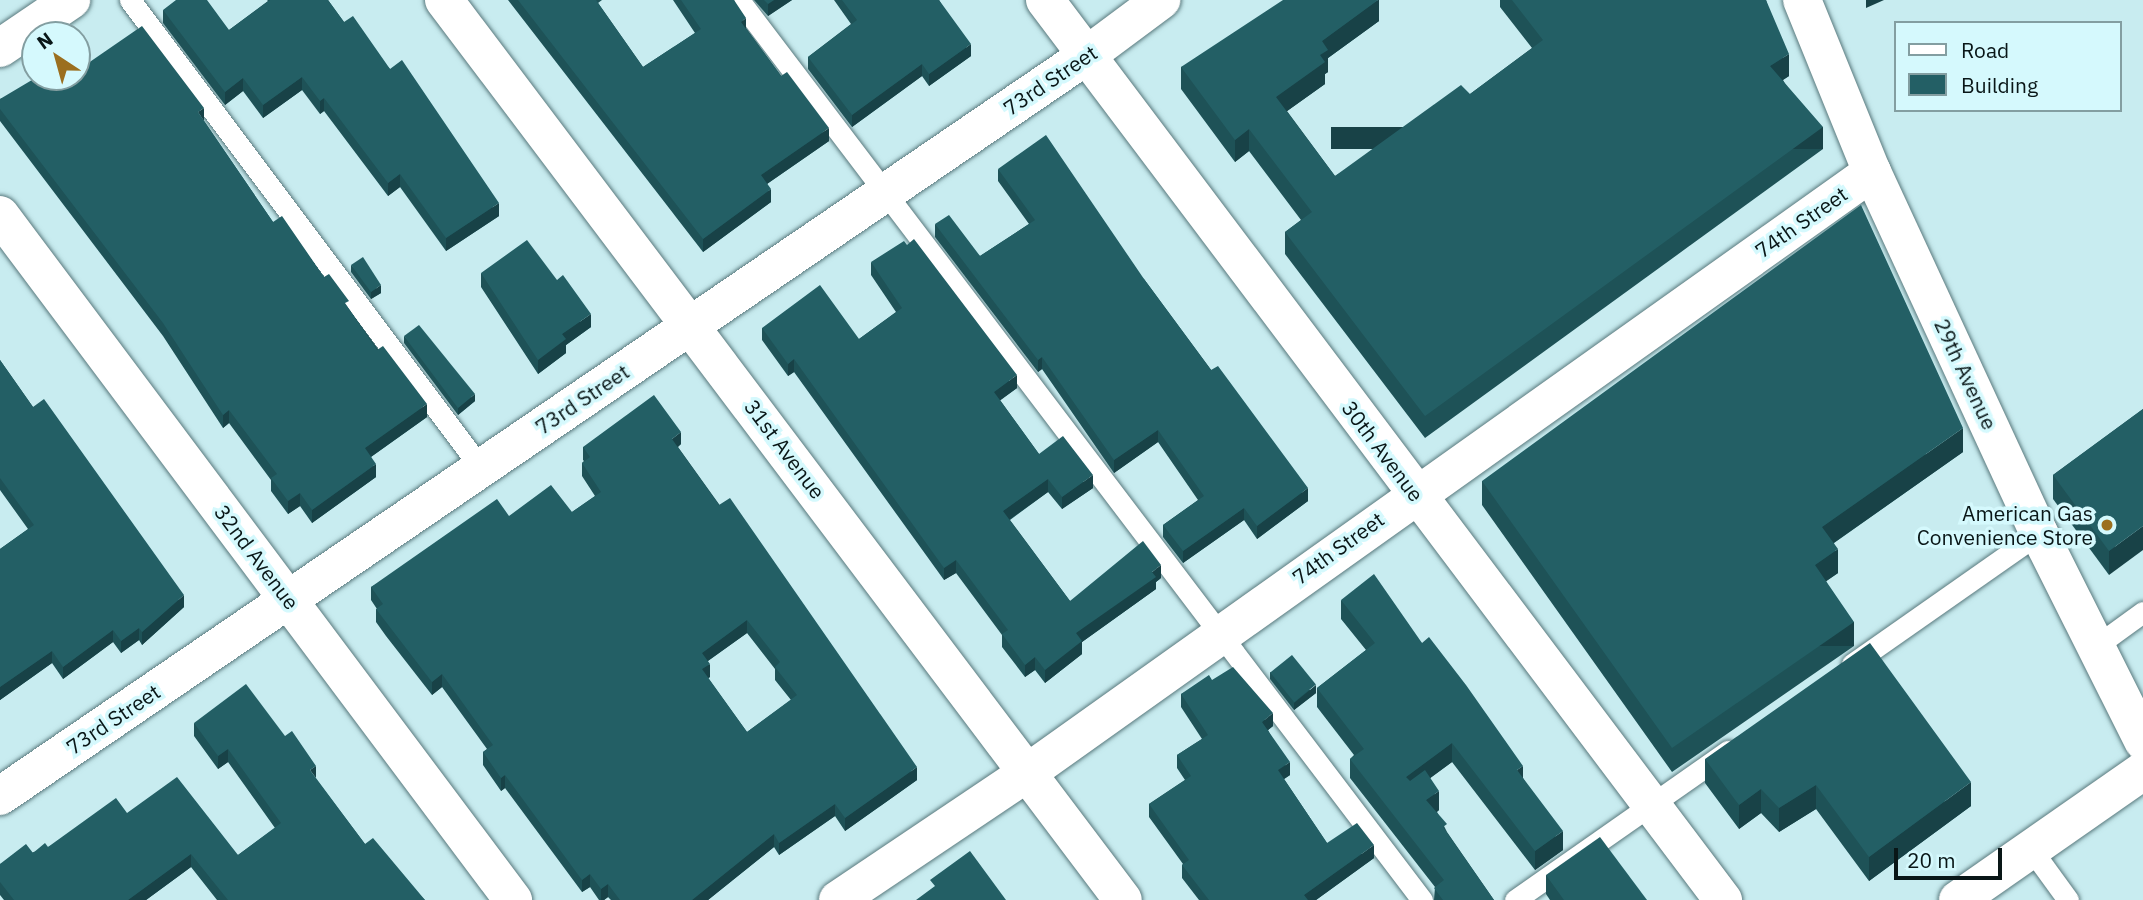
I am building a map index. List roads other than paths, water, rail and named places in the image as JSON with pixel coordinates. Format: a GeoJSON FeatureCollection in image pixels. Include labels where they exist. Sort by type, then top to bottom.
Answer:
{"type":"FeatureCollection","features":[{"type":"Feature","properties":{"kind":"street"},"geometry":{"type":"LineString","coordinates":[[0,48],[71,0]]}},
{"type":"Feature","properties":{"kind":"street","name":"31st Avenue"},"geometry":{"type":"LineString","coordinates":[[444,0],[692,324],[1123,900]]}},
{"type":"Feature","properties":{"kind":"street","name":"30th Avenue"},"geometry":{"type":"LineString","coordinates":[[1045,0],[1723,900]]}},
{"type":"Feature","properties":{"kind":"street","name":"73rd Street"},"geometry":{"type":"LineString","coordinates":[[0,796],[1086,56],[1161,0]]}},
{"type":"Feature","properties":{"kind":"street","name":"29th Avenue"},"geometry":{"type":"LineString","coordinates":[[1802,0],[1872,172],[2039,533],[2143,741]]}},
{"type":"Feature","properties":{"kind":"street","name":"74th Street"},"geometry":{"type":"LineString","coordinates":[[838,900],[1027,773],[1415,493],[1872,172]]}},
{"type":"Feature","properties":{"kind":"street","name":"32nd Avenue"},"geometry":{"type":"LineString","coordinates":[[0,215],[513,900]]}},
{"type":"Feature","properties":{"kind":"street"},"geometry":{"type":"LineString","coordinates":[[1958,900],[2143,771]]}},
{"type":"Feature","properties":{"kind":"lane"},"geometry":{"type":"LineString","coordinates":[[130,0],[481,468]]}},
{"type":"Feature","properties":{"kind":"lane"},"geometry":{"type":"LineString","coordinates":[[739,0],[888,190],[1422,900]]}},
{"type":"Feature","properties":{"kind":"lane"},"geometry":{"type":"LineString","coordinates":[[1833,677],[2039,533]]}},
{"type":"Feature","properties":{"kind":"lane"},"geometry":{"type":"LineString","coordinates":[[2096,646],[2143,612]]}},
{"type":"Feature","properties":{"kind":"lane"},"geometry":{"type":"LineString","coordinates":[[1515,900],[1742,741]]}},
{"type":"Feature","properties":{"kind":"lane"},"geometry":{"type":"LineString","coordinates":[[2031,849],[2068,900]]}},
{"type":"Feature","properties":{"kind":"place","name":"American Gas Convenience Store"},"geometry":{"type":"Point","coordinates":[2107,525]}}]}
